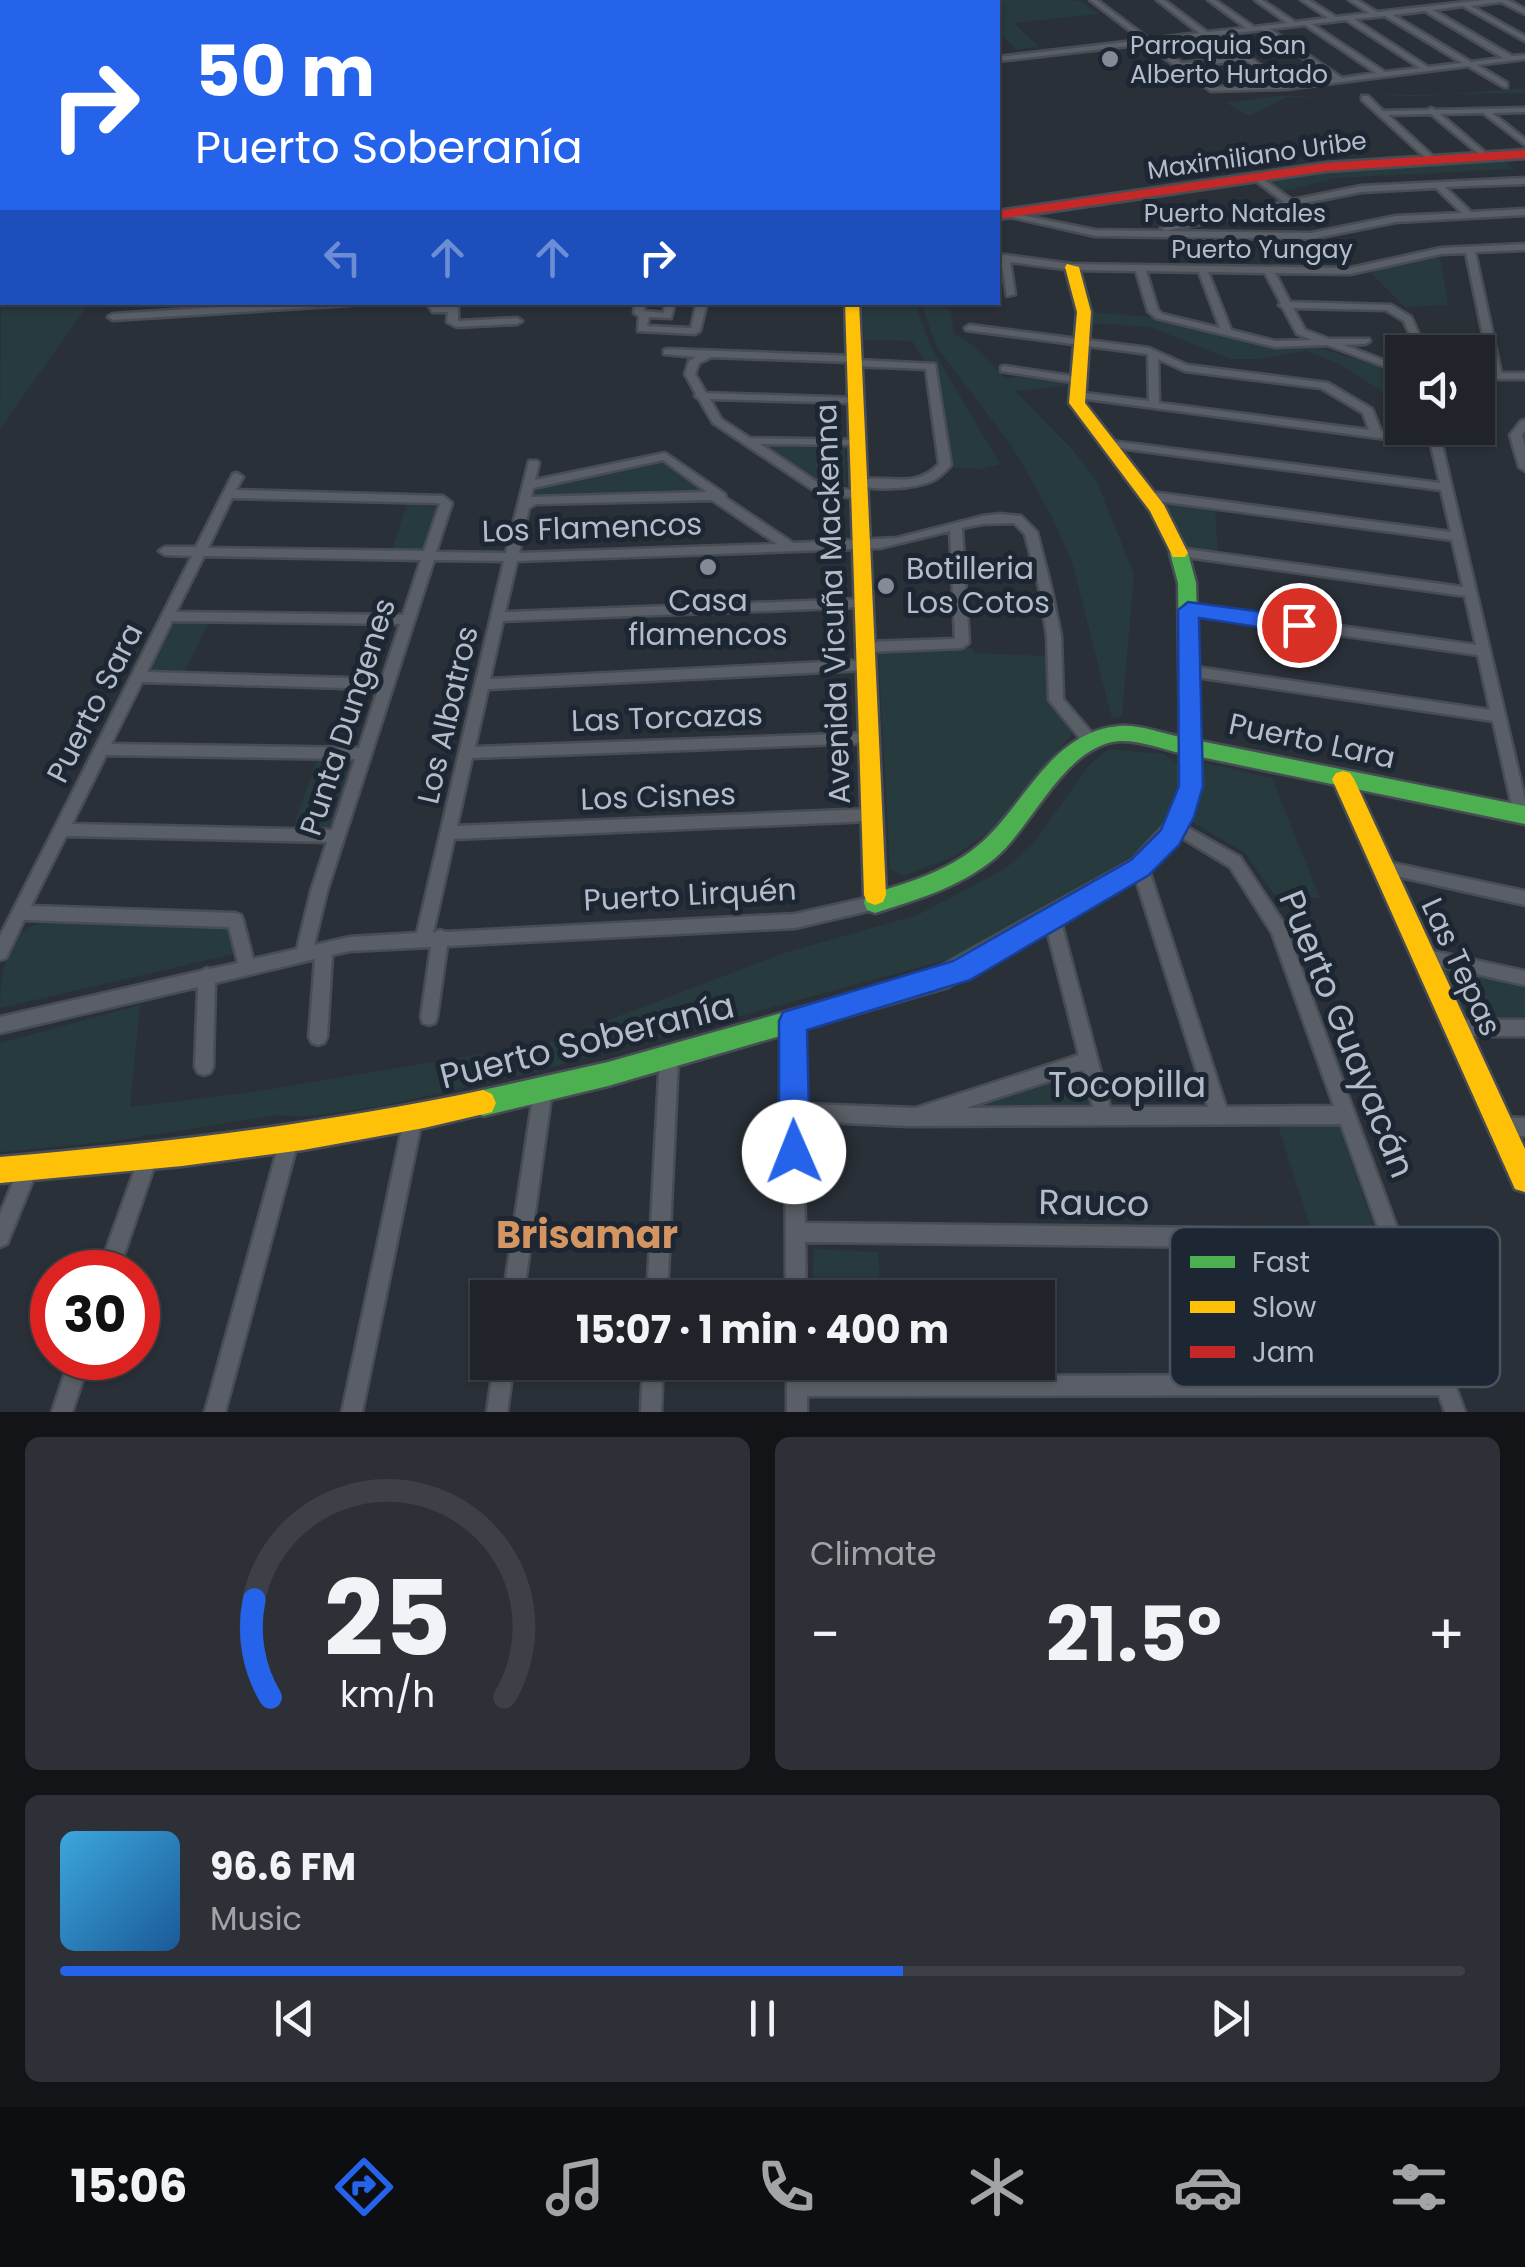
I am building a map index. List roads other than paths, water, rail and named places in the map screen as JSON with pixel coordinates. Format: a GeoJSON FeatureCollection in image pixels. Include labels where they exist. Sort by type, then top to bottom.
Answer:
{"type":"FeatureCollection","features":[{"type":"Feature","properties":{"kind":"street"},"geometry":{"type":"LineString","coordinates":[[634,0],[644,0]]}},
{"type":"Feature","properties":{"kind":"street"},"geometry":{"type":"LineString","coordinates":[[1093,0],[1211,89],[1286,88],[1525,57]]}},
{"type":"Feature","properties":{"kind":"street"},"geometry":{"type":"LineString","coordinates":[[1160,0],[1286,88]]}},
{"type":"Feature","properties":{"kind":"street"},"geometry":{"type":"LineString","coordinates":[[1212,0],[1252,29]]}},
{"type":"Feature","properties":{"kind":"street"},"geometry":{"type":"LineString","coordinates":[[1258,0],[1293,24]]}},
{"type":"Feature","properties":{"kind":"street"},"geometry":{"type":"LineString","coordinates":[[1304,0],[1334,20]]}},
{"type":"Feature","properties":{"kind":"street"},"geometry":{"type":"LineString","coordinates":[[1352,0],[1376,15]]}},
{"type":"Feature","properties":{"kind":"street"},"geometry":{"type":"LineString","coordinates":[[1397,0],[1414,10]]}},
{"type":"Feature","properties":{"kind":"street"},"geometry":{"type":"LineString","coordinates":[[1444,0],[1453,6]]}},
{"type":"Feature","properties":{"kind":"street"},"geometry":{"type":"LineString","coordinates":[[1000,59],[1491,0],[1502,0],[1525,12]]}},
{"type":"Feature","properties":{"kind":"street"},"geometry":{"type":"LineString","coordinates":[[1464,4],[1525,39]]}},
{"type":"Feature","properties":{"kind":"street"},"geometry":{"type":"LineString","coordinates":[[1425,9],[1525,66]]}},
{"type":"Feature","properties":{"kind":"street"},"geometry":{"type":"LineString","coordinates":[[1386,14],[1504,84]]}},
{"type":"Feature","properties":{"kind":"street"},"geometry":{"type":"LineString","coordinates":[[1347,18],[1428,71]]}},
{"type":"Feature","properties":{"kind":"street"},"geometry":{"type":"LineString","coordinates":[[1306,23],[1385,76]]}},
{"type":"Feature","properties":{"kind":"street"},"geometry":{"type":"LineString","coordinates":[[1264,28],[1342,81]]}},
{"type":"Feature","properties":{"kind":"street"},"geometry":{"type":"LineString","coordinates":[[1176,66],[1246,58]]}},
{"type":"Feature","properties":{"kind":"street"},"geometry":{"type":"LineString","coordinates":[[1365,98],[1432,159]]}},
{"type":"Feature","properties":{"kind":"street"},"geometry":{"type":"LineString","coordinates":[[1431,110],[1484,156]]}},
{"type":"Feature","properties":{"kind":"street"},"geometry":{"type":"LineString","coordinates":[[1381,112],[1525,110]]}},
{"type":"Feature","properties":{"kind":"street"},"geometry":{"type":"LineString","coordinates":[[1486,111],[1525,143]]}},
{"type":"Feature","properties":{"kind":"street","name":"Maximiliano Uribe"},"geometry":{"type":"LineString","coordinates":[[1002,215],[1259,180],[1326,167],[1525,154]]}},
{"type":"Feature","properties":{"kind":"street"},"geometry":{"type":"LineString","coordinates":[[1259,180],[1292,204]]}},
{"type":"Feature","properties":{"kind":"street"},"geometry":{"type":"LineString","coordinates":[[1134,234],[1361,189],[1525,181]]}},
{"type":"Feature","properties":{"kind":"street"},"geometry":{"type":"LineString","coordinates":[[1438,185],[1469,215]]}},
{"type":"Feature","properties":{"kind":"street","name":"Puerto Natales"},"geometry":{"type":"LineString","coordinates":[[1002,215],[1084,231],[1311,236],[1390,220],[1525,212]]}},
{"type":"Feature","properties":{"kind":"street","name":"Puerto Yungay"},"geometry":{"type":"LineString","coordinates":[[1002,258],[1072,267],[1356,271],[1440,251],[1525,247]]}},
{"type":"Feature","properties":{"kind":"street"},"geometry":{"type":"LineString","coordinates":[[1470,249],[1497,377],[1525,376]]}},
{"type":"Feature","properties":{"kind":"street"},"geometry":{"type":"LineString","coordinates":[[1002,258],[1010,294]]}},
{"type":"Feature","properties":{"kind":"street"},"geometry":{"type":"LineString","coordinates":[[1072,267],[1084,312],[1077,388]]}},
{"type":"Feature","properties":{"kind":"street"},"geometry":{"type":"LineString","coordinates":[[1140,268],[1156,314],[1280,344],[1365,341]]}},
{"type":"Feature","properties":{"kind":"street"},"geometry":{"type":"LineString","coordinates":[[1203,270],[1227,332]]}},
{"type":"Feature","properties":{"kind":"street"},"geometry":{"type":"LineString","coordinates":[[1269,271],[1301,332],[1385,364]]}},
{"type":"Feature","properties":{"kind":"street"},"geometry":{"type":"LineString","coordinates":[[122,305],[113,318],[306,305]]}},
{"type":"Feature","properties":{"kind":"street"},"geometry":{"type":"LineString","coordinates":[[639,305],[638,313],[668,316],[670,305]]}},
{"type":"Feature","properties":{"kind":"street"},"geometry":{"type":"LineString","coordinates":[[644,315],[642,329],[696,331],[701,305]]}},
{"type":"Feature","properties":{"kind":"street","name":"Avenida Vicuña Mackenna"},"geometry":{"type":"LineString","coordinates":[[852,305],[875,904]]}},
{"type":"Feature","properties":{"kind":"street"},"geometry":{"type":"LineString","coordinates":[[452,306],[452,322],[457,324],[517,321]]}},
{"type":"Feature","properties":{"kind":"street"},"geometry":{"type":"LineString","coordinates":[[1284,306],[1388,307],[1408,318],[1415,335]]}},
{"type":"Feature","properties":{"kind":"street"},"geometry":{"type":"LineString","coordinates":[[970,328],[1082,342],[1185,368],[1334,388],[1372,414],[1376,434]]}},
{"type":"Feature","properties":{"kind":"street"},"geometry":{"type":"LineString","coordinates":[[668,352],[710,354],[854,361],[931,366],[945,465],[934,476],[823,491],[713,418],[690,369],[694,362],[710,354]]}},
{"type":"Feature","properties":{"kind":"street"},"geometry":{"type":"LineString","coordinates":[[1153,358],[1154,405]]}},
{"type":"Feature","properties":{"kind":"street"},"geometry":{"type":"LineString","coordinates":[[1235,359],[1236,374]]}},
{"type":"Feature","properties":{"kind":"street"},"geometry":{"type":"LineString","coordinates":[[1005,369],[1154,405],[1385,434]]}},
{"type":"Feature","properties":{"kind":"street","name":"Puerto Soberanía"},"geometry":{"type":"LineString","coordinates":[[0,1170],[148,1158],[412,1119],[670,1057],[951,976],[1140,867],[1176,827],[1191,786],[1185,568],[1151,496],[1082,411],[1077,388]]}},
{"type":"Feature","properties":{"kind":"street"},"geometry":{"type":"LineString","coordinates":[[700,396],[856,400]]}},
{"type":"Feature","properties":{"kind":"street"},"geometry":{"type":"LineString","coordinates":[[1525,424],[1516,435],[1525,467]]}},
{"type":"Feature","properties":{"kind":"street"},"geometry":{"type":"LineString","coordinates":[[748,441],[857,442]]}},
{"type":"Feature","properties":{"kind":"street"},"geometry":{"type":"LineString","coordinates":[[1112,444],[1446,487]]}},
{"type":"Feature","properties":{"kind":"street"},"geometry":{"type":"LineString","coordinates":[[1436,445],[1523,815]]}},
{"type":"Feature","properties":{"kind":"street"},"geometry":{"type":"LineString","coordinates":[[529,485],[665,456],[790,546]]}},
{"type":"Feature","properties":{"kind":"street","name":"Los Albatros"},"geometry":{"type":"LineString","coordinates":[[430,1017],[432,937],[448,833],[533,464]]}},
{"type":"Feature","properties":{"kind":"street","name":"Puerto Sara"},"geometry":{"type":"LineString","coordinates":[[0,953],[237,477]]}},
{"type":"Feature","properties":{"kind":"street","name":"Punta Dungenes"},"geometry":{"type":"LineString","coordinates":[[230,494],[443,500],[430,557],[337,836],[304,953]]}},
{"type":"Feature","properties":{"kind":"street"},"geometry":{"type":"LineString","coordinates":[[1151,496],[1458,537]]}},
{"type":"Feature","properties":{"kind":"street"},"geometry":{"type":"LineString","coordinates":[[526,505],[534,500],[721,498]]}},
{"type":"Feature","properties":{"kind":"street","name":"Los Flamencos"},"geometry":{"type":"LineString","coordinates":[[165,551],[513,557],[861,544],[912,540],[991,518],[1017,519],[1030,532],[1046,587],[1054,636],[1056,700],[1087,737]]}},
{"type":"Feature","properties":{"kind":"street"},"geometry":{"type":"LineString","coordinates":[[484,684],[865,656],[962,643],[956,528]]}},
{"type":"Feature","properties":{"kind":"street"},"geometry":{"type":"LineString","coordinates":[[1179,552],[1470,592]]}},
{"type":"Feature","properties":{"kind":"street"},"geometry":{"type":"LineString","coordinates":[[499,618],[863,603]]}},
{"type":"Feature","properties":{"kind":"street"},"geometry":{"type":"LineString","coordinates":[[1188,610],[1484,651]]}},
{"type":"Feature","properties":{"kind":"street"},"geometry":{"type":"LineString","coordinates":[[169,616],[409,620]]}},
{"type":"Feature","properties":{"kind":"street"},"geometry":{"type":"LineString","coordinates":[[1189,670],[1499,717]]}},
{"type":"Feature","properties":{"kind":"street"},"geometry":{"type":"LineString","coordinates":[[139,677],[388,684]]}},
{"type":"Feature","properties":{"kind":"street","name":"Puerto Lara"},"geometry":{"type":"LineString","coordinates":[[1087,737],[1110,731],[1523,815]]}},
{"type":"Feature","properties":{"kind":"street","name":"Puerto Lirquén"},"geometry":{"type":"LineString","coordinates":[[0,1025],[324,948],[432,937],[796,921],[875,904],[934,883],[986,852],[1016,824],[1070,752],[1087,737]]}},
{"type":"Feature","properties":{"kind":"street","name":"Las Torcazas"},"geometry":{"type":"LineString","coordinates":[[467,753],[868,738]]}},
{"type":"Feature","properties":{"kind":"street"},"geometry":{"type":"LineString","coordinates":[[102,749],[366,754]]}},
{"type":"Feature","properties":{"kind":"street","name":"Las Tepas"},"geometry":{"type":"LineString","coordinates":[[1343,779],[1525,1179]]}},
{"type":"Feature","properties":{"kind":"street","name":"Los Cisnes"},"geometry":{"type":"LineString","coordinates":[[448,833],[871,814]]}},
{"type":"Feature","properties":{"kind":"street","name":"Puerto Guayacán"},"geometry":{"type":"LineString","coordinates":[[1176,827],[1236,862],[1279,930],[1387,1227]]}},
{"type":"Feature","properties":{"kind":"street"},"geometry":{"type":"LineString","coordinates":[[62,830],[337,836]]}},
{"type":"Feature","properties":{"kind":"street"},"geometry":{"type":"LineString","coordinates":[[1140,867],[1220,1117]]}},
{"type":"Feature","properties":{"kind":"street"},"geometry":{"type":"LineString","coordinates":[[1382,867],[1525,898]]}},
{"type":"Feature","properties":{"kind":"street"},"geometry":{"type":"LineString","coordinates":[[20,913],[235,920],[247,966]]}},
{"type":"Feature","properties":{"kind":"street"},"geometry":{"type":"LineString","coordinates":[[1052,918],[1104,1117]]}},
{"type":"Feature","properties":{"kind":"street"},"geometry":{"type":"LineString","coordinates":[[318,1038],[324,948]]}},
{"type":"Feature","properties":{"kind":"street"},"geometry":{"type":"LineString","coordinates":[[1424,956],[1525,978]]}},
{"type":"Feature","properties":{"kind":"street"},"geometry":{"type":"LineString","coordinates":[[204,1067],[207,975]]}},
{"type":"Feature","properties":{"kind":"street"},"geometry":{"type":"LineString","coordinates":[[793,1021],[796,1280]]}},
{"type":"Feature","properties":{"kind":"street"},"geometry":{"type":"LineString","coordinates":[[1456,1028],[1525,1028]]}},
{"type":"Feature","properties":{"kind":"street"},"geometry":{"type":"LineString","coordinates":[[658,1280],[670,1057]]}},
{"type":"Feature","properties":{"kind":"street","name":"Tocopilla"},"geometry":{"type":"LineString","coordinates":[[908,1118],[1089,1060]]}},
{"type":"Feature","properties":{"kind":"street"},"geometry":{"type":"LineString","coordinates":[[516,1280],[543,1090]]}},
{"type":"Feature","properties":{"kind":"street","name":"Tocopilla"},"geometry":{"type":"LineString","coordinates":[[794,1112],[908,1118],[1346,1114]]}},
{"type":"Feature","properties":{"kind":"street"},"geometry":{"type":"LineString","coordinates":[[352,1412],[412,1119]]}},
{"type":"Feature","properties":{"kind":"street"},"geometry":{"type":"LineString","coordinates":[[1501,1126],[1525,1127]]}},
{"type":"Feature","properties":{"kind":"street"},"geometry":{"type":"LineString","coordinates":[[215,1412],[290,1136]]}},
{"type":"Feature","properties":{"kind":"street"},"geometry":{"type":"LineString","coordinates":[[116,1250],[148,1158]]}},
{"type":"Feature","properties":{"kind":"street"},"geometry":{"type":"LineString","coordinates":[[0,1237],[28,1170]]}},
{"type":"Feature","properties":{"kind":"street","name":"Rauco"},"geometry":{"type":"LineString","coordinates":[[795,1232],[1170,1237]]}},
{"type":"Feature","properties":{"kind":"street"},"geometry":{"type":"LineString","coordinates":[[62,1412],[73,1380]]}},
{"type":"Feature","properties":{"kind":"street"},"geometry":{"type":"LineString","coordinates":[[497,1412],[501,1380]]}},
{"type":"Feature","properties":{"kind":"street"},"geometry":{"type":"LineString","coordinates":[[650,1412],[652,1380]]}},
{"type":"Feature","properties":{"kind":"street"},"geometry":{"type":"LineString","coordinates":[[798,1380],[798,1412]]}},
{"type":"Feature","properties":{"kind":"street"},"geometry":{"type":"LineString","coordinates":[[798,1386],[1170,1385]]}},
{"type":"Feature","properties":{"kind":"street","name":"Puerto Guayacán"},"geometry":{"type":"LineString","coordinates":[[1447,1387],[1456,1412]]}},
{"type":"Feature","properties":{"kind":"place","name":"Parroquia San Alberto Hurtado"},"geometry":{"type":"Point","coordinates":[1110,59]}},
{"type":"Feature","properties":{"kind":"place","name":"Casa flamencos"},"geometry":{"type":"Point","coordinates":[708,567]}},
{"type":"Feature","properties":{"kind":"place","name":"Botilleria Los Cotos"},"geometry":{"type":"Point","coordinates":[886,586]}},
{"type":"Feature","properties":{"kind":"district","name":"Brisamar"},"geometry":{"type":"Point","coordinates":[587,1235]}}]}
